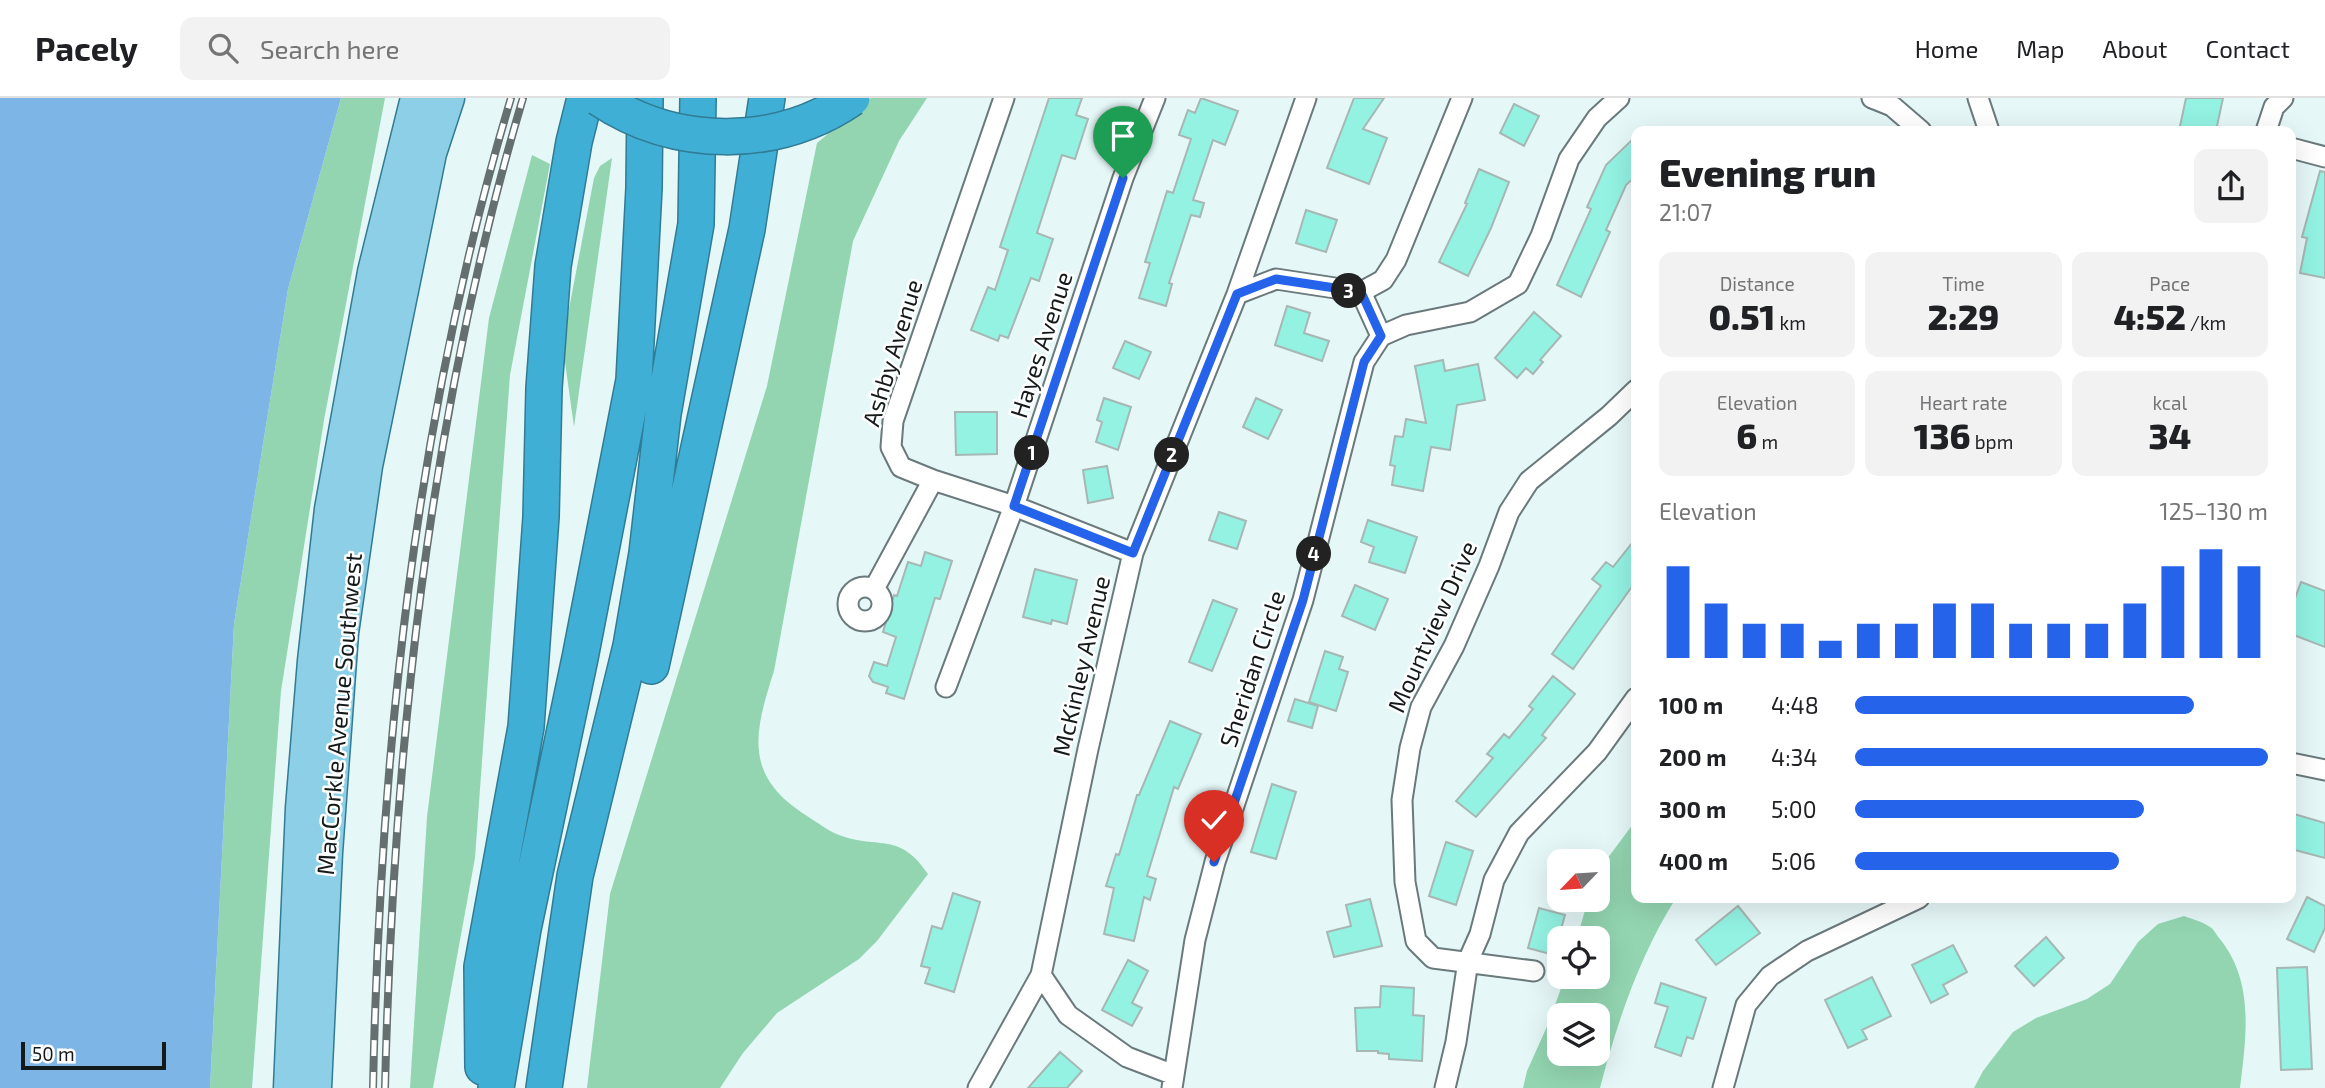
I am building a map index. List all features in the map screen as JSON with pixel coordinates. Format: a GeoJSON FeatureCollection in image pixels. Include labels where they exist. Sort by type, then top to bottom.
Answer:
{"type":"FeatureCollection","features":[{"type":"Feature","properties":{"kind":"highway"},"geometry":{"type":"LineString","coordinates":[[484,1088],[482,967],[526,727],[541,517],[544,388],[553,267],[574,142],[585,98]]}},
{"type":"Feature","properties":{"kind":"highway"},"geometry":{"type":"LineString","coordinates":[[599,98],[615,109],[678,133],[739,138],[816,119],[852,98]]}},
{"type":"Feature","properties":{"kind":"highway"},"geometry":{"type":"LineString","coordinates":[[496,1088],[523,929],[580,658],[634,380],[644,188],[645,98]]}},
{"type":"Feature","properties":{"kind":"highway"},"geometry":{"type":"LineString","coordinates":[[544,1088],[575,876],[631,646],[647,553],[663,414],[696,223],[698,98]]}},
{"type":"Feature","properties":{"kind":"highway"},"geometry":{"type":"LineString","coordinates":[[575,876],[648,679],[747,229],[766,98]]}},
{"type":"Feature","properties":{"kind":"main road","name":"MacCorkle Avenue Southwest"},"geometry":{"type":"LineString","coordinates":[[290,1088],[302,808],[314,661],[331,509],[374,272],[417,98]]}},
{"type":"Feature","properties":{"kind":"main road","name":"MacCorkle Avenue Southwest"},"geometry":{"type":"LineString","coordinates":[[315,1088],[326,853],[342,633],[366,466],[430,153],[447,98]]}},
{"type":"Feature","properties":{"kind":"street","name":"Ashby Avenue"},"geometry":{"type":"LineString","coordinates":[[1004,98],[893,421],[891,447],[901,467],[1014,506],[1133,553]]}},
{"type":"Feature","properties":{"kind":"street","name":"Hayes Avenue"},"geometry":{"type":"LineString","coordinates":[[946,687],[1014,506],[1123,178],[1155,98]]}},
{"type":"Feature","properties":{"kind":"street","name":"McKinley Avenue"},"geometry":{"type":"LineString","coordinates":[[978,1088],[1041,975],[1133,553],[1237,294],[1306,98]]}},
{"type":"Feature","properties":{"kind":"street"},"geometry":{"type":"LineString","coordinates":[[1237,294],[1276,279],[1361,292],[1383,279],[1396,260],[1462,98]]}},
{"type":"Feature","properties":{"kind":"street"},"geometry":{"type":"LineString","coordinates":[[1361,292],[1381,336],[1406,325],[1470,312],[1518,284],[1541,236],[1569,159],[1597,118],[1619,98]]}},
{"type":"Feature","properties":{"kind":"street"},"geometry":{"type":"LineString","coordinates":[[1872,98],[1892,106],[1915,126]]}},
{"type":"Feature","properties":{"kind":"street"},"geometry":{"type":"LineString","coordinates":[[1978,98],[1987,126]]}},
{"type":"Feature","properties":{"kind":"street"},"geometry":{"type":"LineString","coordinates":[[2267,126],[2273,107],[2283,98]]}},
{"type":"Feature","properties":{"kind":"street"},"geometry":{"type":"LineString","coordinates":[[2296,149],[2325,157]]}},
{"type":"Feature","properties":{"kind":"street","name":"Sheridan Circle"},"geometry":{"type":"LineString","coordinates":[[1173,1081],[1195,940],[1214,862],[1303,600],[1364,362],[1381,336]]}},
{"type":"Feature","properties":{"kind":"street","name":"Mountview Drive"},"geometry":{"type":"LineString","coordinates":[[1534,971],[1433,958],[1416,941],[1405,882],[1402,800],[1410,748],[1420,707],[1454,646],[1509,512],[1529,481],[1631,395]]}},
{"type":"Feature","properties":{"kind":"street"},"geometry":{"type":"LineString","coordinates":[[874,589],[933,480]]}},
{"type":"Feature","properties":{"kind":"street"},"geometry":{"type":"LineString","coordinates":[[1445,1088],[1468,961],[1479,934],[1494,880],[1519,833],[1597,752],[1631,705]]}},
{"type":"Feature","properties":{"kind":"street"},"geometry":{"type":"LineString","coordinates":[[2296,764],[2325,770]]}},
{"type":"Feature","properties":{"kind":"street"},"geometry":{"type":"LineString","coordinates":[[1723,1088],[1746,1005],[1770,976],[1807,951],[1908,903]]}},
{"type":"Feature","properties":{"kind":"street"},"geometry":{"type":"LineString","coordinates":[[1041,975],[1068,1015],[1127,1057],[1173,1081]]}},
{"type":"Feature","properties":{"kind":"green space"},"geometry":{"type":"Polygon","coordinates":[[[341,98],[385,98],[324,420],[281,691],[252,1088],[210,1088],[234,624],[288,289],[341,98]]]}},
{"type":"Feature","properties":{"kind":"green space"},"geometry":{"type":"Polygon","coordinates":[[[871,98],[927,98],[899,141],[853,241],[774,671],[762,714],[759,752],[763,769],[786,801],[839,835],[888,844],[908,852],[928,874],[877,941],[859,959],[777,1013],[743,1053],[720,1088],[587,1088],[610,894],[767,386],[817,143],[871,98]]]}},
{"type":"Feature","properties":{"kind":"green space"},"geometry":{"type":"Polygon","coordinates":[[[532,155],[550,164],[510,375],[475,858],[433,1088],[410,1088],[427,817],[489,318],[532,155]]]}},
{"type":"Feature","properties":{"kind":"green space"},"geometry":{"type":"Polygon","coordinates":[[[612,158],[574,427],[563,348],[564,335],[594,178],[600,166],[612,158]]]}},
{"type":"Feature","properties":{"kind":"green space"},"geometry":{"type":"Polygon","coordinates":[[[1631,827],[1631,903],[1673,903],[1651,942],[1610,1052],[1610,1003],[1556,1003],[1561,989],[1610,989],[1610,926],[1580,926],[1585,912],[1610,912],[1610,855],[1631,827]]]}},
{"type":"Feature","properties":{"kind":"green space"},"geometry":{"type":"Polygon","coordinates":[[[2184,916],[2213,929],[2239,974],[2246,1030],[2240,1088],[1974,1088],[1983,1071],[2013,1032],[2036,1018],[2087,999],[2110,984],[2138,942],[2158,924],[2184,916]]]}},
{"type":"Feature","properties":{"kind":"green space"},"geometry":{"type":"Polygon","coordinates":[[[1547,1026],[1547,1066],[1606,1066],[1600,1088],[1523,1088],[1527,1071],[1547,1026]]]}},
{"type":"Feature","properties":{"kind":"water"},"geometry":{"type":"Polygon","coordinates":[[[0,98],[341,98],[288,289],[234,624],[210,1088],[0,1088],[0,98]]]}},
{"type":"Feature","properties":{"kind":"building"},"geometry":{"type":"Polygon","coordinates":[[[1049,98],[1082,98],[1076,115],[1088,119],[1075,159],[1062,155],[1037,233],[1053,239],[1039,281],[1031,278],[1008,338],[1000,335],[998,341],[971,330],[988,287],[995,290],[1008,250],[1000,247],[1049,98]]]}},
{"type":"Feature","properties":{"kind":"building"},"geometry":{"type":"Polygon","coordinates":[[[1201,98],[1238,111],[1225,145],[1213,140],[1193,200],[1204,203],[1200,217],[1191,215],[1169,283],[1172,284],[1166,306],[1139,298],[1150,263],[1145,262],[1167,191],[1173,193],[1191,139],[1179,135],[1188,110],[1195,113],[1201,98]]]}},
{"type":"Feature","properties":{"kind":"building"},"geometry":{"type":"Polygon","coordinates":[[[1354,98],[1384,98],[1363,129],[1387,138],[1369,184],[1327,168],[1354,98]]]}},
{"type":"Feature","properties":{"kind":"building"},"geometry":{"type":"Polygon","coordinates":[[[2186,98],[2223,98],[2217,126],[2180,126],[2186,98]]]}},
{"type":"Feature","properties":{"kind":"building"},"geometry":{"type":"Polygon","coordinates":[[[1514,104],[1539,116],[1524,146],[1500,133],[1514,104]]]}},
{"type":"Feature","properties":{"kind":"building"},"geometry":{"type":"Polygon","coordinates":[[[1631,141],[1631,180],[1626,185],[1606,230],[1610,232],[1581,297],[1557,285],[1591,209],[1587,207],[1606,165],[1631,141]]]}},
{"type":"Feature","properties":{"kind":"building"},"geometry":{"type":"Polygon","coordinates":[[[1479,169],[1509,182],[1468,276],[1439,262],[1467,204],[1465,203],[1479,169]]]}},
{"type":"Feature","properties":{"kind":"building"},"geometry":{"type":"Polygon","coordinates":[[[2320,171],[2325,172],[2325,278],[2300,273],[2307,238],[2302,237],[2320,171]]]}},
{"type":"Feature","properties":{"kind":"building"},"geometry":{"type":"Polygon","coordinates":[[[1306,210],[1337,220],[1326,252],[1296,243],[1306,210]]]}},
{"type":"Feature","properties":{"kind":"building"},"geometry":{"type":"Polygon","coordinates":[[[1287,306],[1310,313],[1304,333],[1329,341],[1322,361],[1275,345],[1287,306]]]}},
{"type":"Feature","properties":{"kind":"building"},"geometry":{"type":"Polygon","coordinates":[[[1534,312],[1561,336],[1540,360],[1543,362],[1533,374],[1526,368],[1517,378],[1495,358],[1534,312]]]}},
{"type":"Feature","properties":{"kind":"building"},"geometry":{"type":"Polygon","coordinates":[[[1125,341],[1151,352],[1139,379],[1113,368],[1125,341]]]}},
{"type":"Feature","properties":{"kind":"building"},"geometry":{"type":"Polygon","coordinates":[[[1443,360],[1445,371],[1478,364],[1485,400],[1457,405],[1450,450],[1431,447],[1423,491],[1392,485],[1395,466],[1390,465],[1395,436],[1403,437],[1406,419],[1426,423],[1415,366],[1443,360]]]}},
{"type":"Feature","properties":{"kind":"building"},"geometry":{"type":"Polygon","coordinates":[[[1104,398],[1131,407],[1118,450],[1096,442],[1102,422],[1097,420],[1104,398]]]}},
{"type":"Feature","properties":{"kind":"building"},"geometry":{"type":"Polygon","coordinates":[[[1256,398],[1282,410],[1268,439],[1243,427],[1256,398]]]}},
{"type":"Feature","properties":{"kind":"building"},"geometry":{"type":"Polygon","coordinates":[[[955,412],[997,412],[997,454],[956,455],[955,412]]]}},
{"type":"Feature","properties":{"kind":"building"},"geometry":{"type":"Polygon","coordinates":[[[1107,466],[1113,498],[1088,503],[1083,470],[1107,466]]]}},
{"type":"Feature","properties":{"kind":"building"},"geometry":{"type":"Polygon","coordinates":[[[1219,512],[1246,521],[1237,549],[1209,540],[1219,512]]]}},
{"type":"Feature","properties":{"kind":"building"},"geometry":{"type":"Polygon","coordinates":[[[1368,520],[1417,537],[1405,573],[1369,562],[1374,547],[1361,542],[1368,520]]]}},
{"type":"Feature","properties":{"kind":"building"},"geometry":{"type":"Polygon","coordinates":[[[1631,544],[1631,588],[1573,669],[1552,654],[1601,586],[1592,579],[1606,562],[1613,567],[1631,544]]]}},
{"type":"Feature","properties":{"kind":"building"},"geometry":{"type":"Polygon","coordinates":[[[925,552],[952,561],[940,599],[935,598],[904,699],[886,693],[888,687],[873,682],[869,676],[874,662],[887,666],[896,637],[883,632],[894,595],[897,596],[908,562],[921,566],[925,552]]]}},
{"type":"Feature","properties":{"kind":"building"},"geometry":{"type":"Polygon","coordinates":[[[1035,569],[1077,580],[1067,624],[1052,620],[1051,624],[1023,617],[1035,569]]]}},
{"type":"Feature","properties":{"kind":"building"},"geometry":{"type":"Polygon","coordinates":[[[2301,582],[2325,591],[2325,647],[2296,636],[2296,596],[2301,582]]]}},
{"type":"Feature","properties":{"kind":"building"},"geometry":{"type":"Polygon","coordinates":[[[1355,585],[1388,599],[1375,630],[1342,616],[1355,585]]]}},
{"type":"Feature","properties":{"kind":"building"},"geometry":{"type":"Polygon","coordinates":[[[1213,600],[1237,609],[1212,671],[1189,662],[1213,600]]]}},
{"type":"Feature","properties":{"kind":"building"},"geometry":{"type":"Polygon","coordinates":[[[1325,651],[1343,657],[1339,669],[1348,672],[1336,711],[1309,702],[1325,651]]]}},
{"type":"Feature","properties":{"kind":"building"},"geometry":{"type":"Polygon","coordinates":[[[1553,676],[1575,694],[1542,735],[1546,738],[1476,817],[1456,801],[1493,758],[1487,754],[1504,734],[1509,738],[1533,709],[1529,706],[1553,676]]]}},
{"type":"Feature","properties":{"kind":"building"},"geometry":{"type":"Polygon","coordinates":[[[1295,699],[1318,706],[1312,728],[1288,721],[1295,699]]]}},
{"type":"Feature","properties":{"kind":"building"},"geometry":{"type":"Polygon","coordinates":[[[1170,721],[1201,734],[1178,789],[1174,787],[1147,876],[1156,879],[1150,900],[1144,897],[1134,941],[1104,934],[1114,888],[1106,886],[1116,854],[1119,855],[1137,795],[1170,721]]]}},
{"type":"Feature","properties":{"kind":"building"},"geometry":{"type":"Polygon","coordinates":[[[1272,784],[1296,792],[1276,859],[1251,852],[1272,784]]]}},
{"type":"Feature","properties":{"kind":"building"},"geometry":{"type":"Polygon","coordinates":[[[2296,815],[2325,823],[2325,858],[2296,850],[2296,815]]]}},
{"type":"Feature","properties":{"kind":"building"},"geometry":{"type":"Polygon","coordinates":[[[1446,842],[1473,851],[1456,905],[1429,896],[1446,842]]]}},
{"type":"Feature","properties":{"kind":"building"},"geometry":{"type":"Polygon","coordinates":[[[953,893],[980,902],[954,992],[925,983],[930,968],[921,966],[932,926],[942,929],[953,893]]]}},
{"type":"Feature","properties":{"kind":"building"},"geometry":{"type":"Polygon","coordinates":[[[2307,897],[2325,906],[2325,928],[2314,952],[2287,939],[2307,897]]]}},
{"type":"Feature","properties":{"kind":"building"},"geometry":{"type":"Polygon","coordinates":[[[1370,899],[1382,946],[1334,957],[1327,932],[1351,926],[1346,905],[1370,899]]]}},
{"type":"Feature","properties":{"kind":"building"},"geometry":{"type":"Polygon","coordinates":[[[1738,906],[1760,933],[1716,965],[1696,940],[1738,906]]]}},
{"type":"Feature","properties":{"kind":"building"},"geometry":{"type":"Polygon","coordinates":[[[1539,908],[1565,915],[1562,926],[1547,926],[1547,953],[1528,948],[1539,908]]]}},
{"type":"Feature","properties":{"kind":"building"},"geometry":{"type":"Polygon","coordinates":[[[2046,937],[2064,958],[2034,986],[2015,966],[2046,937]]]}},
{"type":"Feature","properties":{"kind":"building"},"geometry":{"type":"Polygon","coordinates":[[[1953,945],[1967,972],[1943,985],[1948,994],[1931,1003],[1912,965],[1953,945]]]}},
{"type":"Feature","properties":{"kind":"building"},"geometry":{"type":"Polygon","coordinates":[[[1128,960],[1148,971],[1132,1003],[1142,1008],[1132,1026],[1102,1010],[1128,960]]]}},
{"type":"Feature","properties":{"kind":"building"},"geometry":{"type":"Polygon","coordinates":[[[2307,967],[2312,1069],[2281,1070],[2277,968],[2307,967]]]}},
{"type":"Feature","properties":{"kind":"building"},"geometry":{"type":"Polygon","coordinates":[[[1872,977],[1891,1016],[1862,1030],[1867,1039],[1848,1048],[1825,1000],[1872,977]]]}},
{"type":"Feature","properties":{"kind":"building"},"geometry":{"type":"Polygon","coordinates":[[[1661,983],[1706,998],[1693,1039],[1687,1037],[1681,1056],[1655,1047],[1668,1007],[1655,1003],[1661,983]]]}},
{"type":"Feature","properties":{"kind":"building"},"geometry":{"type":"Polygon","coordinates":[[[1381,986],[1414,988],[1413,1015],[1424,1016],[1422,1061],[1389,1059],[1389,1054],[1378,1051],[1357,1051],[1355,1008],[1380,1007],[1381,986]]]}},
{"type":"Feature","properties":{"kind":"building"},"geometry":{"type":"Polygon","coordinates":[[[1060,1052],[1082,1071],[1067,1088],[1028,1088],[1060,1052]]]}},
{"type":"Feature","properties":{"kind":"railway"},"geometry":{"type":"LineString","coordinates":[[373,1088],[384,838],[394,713],[409,588],[427,464],[450,341],[478,219],[511,98]]}},
{"type":"Feature","properties":{"kind":"railway"},"geometry":{"type":"LineString","coordinates":[[385,1088],[397,838],[421,588],[462,341],[490,219],[523,98]]}},
{"type":"Feature","properties":{"kind":"route"},"geometry":{"type":"LineString","coordinates":[[1123,178],[1014,506],[1133,553],[1237,294],[1276,279],[1361,292],[1381,336],[1364,362],[1303,600],[1214,862]]}}]}
